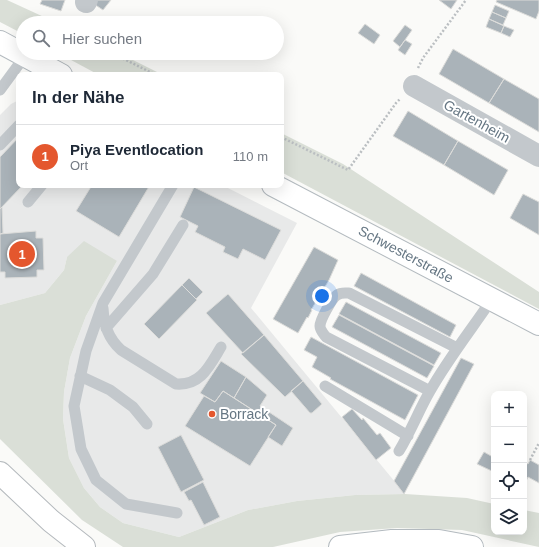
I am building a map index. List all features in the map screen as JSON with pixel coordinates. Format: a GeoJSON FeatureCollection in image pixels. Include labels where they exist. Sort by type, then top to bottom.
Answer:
{"type":"FeatureCollection","features":[{"type":"Feature","properties":{"kind":"main road"},"geometry":{"type":"LineString","coordinates":[[0,42],[16,51]]}},
{"type":"Feature","properties":{"kind":"main road"},"geometry":{"type":"LineString","coordinates":[[33,60],[55,72]]}},
{"type":"Feature","properties":{"kind":"main road","name":"Schwesterstraße"},"geometry":{"type":"LineString","coordinates":[[279,188],[539,324]]}},
{"type":"Feature","properties":{"kind":"main road"},"geometry":{"type":"LineString","coordinates":[[0,473],[51,521],[84,547]]}},
{"type":"Feature","properties":{"kind":"main road"},"geometry":{"type":"LineString","coordinates":[[51,521],[66,547]]}},
{"type":"Feature","properties":{"kind":"main road"},"geometry":{"type":"LineString","coordinates":[[340,547],[400,541],[439,541],[472,547]]}},
{"type":"Feature","properties":{"kind":"street","name":"Gartenheim"},"geometry":{"type":"LineString","coordinates":[[414,86],[539,156]]}},
{"type":"Feature","properties":{"kind":"lane"},"geometry":{"type":"LineString","coordinates":[[0,90],[22,60]]}},
{"type":"Feature","properties":{"kind":"lane"},"geometry":{"type":"LineString","coordinates":[[0,145],[16,128]]}},
{"type":"Feature","properties":{"kind":"lane"},"geometry":{"type":"LineString","coordinates":[[28,202],[40,188]]}},
{"type":"Feature","properties":{"kind":"lane"},"geometry":{"type":"LineString","coordinates":[[171,188],[103,303],[86,351],[74,406],[81,449],[96,480],[126,504],[177,513]]}},
{"type":"Feature","properties":{"kind":"lane"},"geometry":{"type":"LineString","coordinates":[[106,328],[153,274],[183,225]]}},
{"type":"Feature","properties":{"kind":"lane"},"geometry":{"type":"LineString","coordinates":[[430,391],[326,337],[320,327],[332,299],[342,292],[349,293],[457,348]]}},
{"type":"Feature","properties":{"kind":"lane"},"geometry":{"type":"LineString","coordinates":[[399,451],[430,391],[457,348],[492,299]]}},
{"type":"Feature","properties":{"kind":"lane"},"geometry":{"type":"LineString","coordinates":[[103,303],[104,318],[110,338],[121,350],[176,384],[185,384],[195,380],[207,370],[221,347]]}},
{"type":"Feature","properties":{"kind":"lane"},"geometry":{"type":"LineString","coordinates":[[80,376],[110,390],[133,407],[147,424]]}},
{"type":"Feature","properties":{"kind":"lane"},"geometry":{"type":"LineString","coordinates":[[325,386],[408,436]]}},
{"type":"Feature","properties":{"kind":"path"},"geometry":{"type":"LineString","coordinates":[[284,138],[348,170],[396,103],[414,86],[419,64],[466,0]]}},
{"type":"Feature","properties":{"kind":"path"},"geometry":{"type":"LineString","coordinates":[[126,60],[150,72]]}},
{"type":"Feature","properties":{"kind":"path"},"geometry":{"type":"LineString","coordinates":[[530,460],[539,443]]}},
{"type":"Feature","properties":{"kind":"shaded area"},"geometry":{"type":"Polygon","coordinates":[[[0,0],[7,0],[42,16],[16,16],[16,30],[0,22],[0,0]]]}},
{"type":"Feature","properties":{"kind":"shaded area"},"geometry":{"type":"Polygon","coordinates":[[[71,60],[133,60],[157,72],[93,72],[71,60]]]}},
{"type":"Feature","properties":{"kind":"shaded area"},"geometry":{"type":"Polygon","coordinates":[[[16,102],[16,188],[228,188],[297,223],[251,308],[405,494],[355,495],[297,501],[248,510],[179,537],[123,523],[100,507],[84,488],[69,458],[63,419],[64,392],[70,358],[86,316],[117,261],[67,257],[64,270],[45,293],[0,305],[0,115],[11,104],[16,102]]]}},
{"type":"Feature","properties":{"kind":"shaded area"},"geometry":{"type":"Polygon","coordinates":[[[284,134],[343,164],[539,292],[539,309],[284,174],[284,134]]]}},
{"type":"Feature","properties":{"kind":"shaded area"},"geometry":{"type":"Polygon","coordinates":[[[84,241],[117,261],[86,316],[70,358],[64,392],[63,419],[69,458],[84,488],[100,507],[123,523],[179,537],[248,510],[297,501],[355,495],[405,494],[467,498],[491,503],[491,535],[527,535],[527,511],[539,513],[539,547],[462,530],[397,528],[340,532],[273,547],[123,547],[82,520],[0,439],[0,305],[45,293],[64,270],[67,257],[84,241]]]}},
{"type":"Feature","properties":{"kind":"building"},"geometry":{"type":"Polygon","coordinates":[[[42,0],[65,0],[61,11],[40,4],[42,0]]]}},
{"type":"Feature","properties":{"kind":"building"},"geometry":{"type":"Polygon","coordinates":[[[96,0],[111,0],[103,10],[94,4],[96,0]]]}},
{"type":"Feature","properties":{"kind":"building"},"geometry":{"type":"Polygon","coordinates":[[[439,0],[457,0],[451,9],[439,0]]]}},
{"type":"Feature","properties":{"kind":"building"},"geometry":{"type":"Polygon","coordinates":[[[497,0],[539,0],[539,11],[536,19],[496,2],[497,0]]]}},
{"type":"Feature","properties":{"kind":"building"},"geometry":{"type":"Polygon","coordinates":[[[495,5],[509,11],[506,18],[492,12],[495,5]]]}},
{"type":"Feature","properties":{"kind":"building"},"geometry":{"type":"Polygon","coordinates":[[[492,12],[506,18],[503,25],[489,19],[492,12]]]}},
{"type":"Feature","properties":{"kind":"building"},"geometry":{"type":"Polygon","coordinates":[[[489,19],[504,26],[501,33],[486,27],[489,19]]]}},
{"type":"Feature","properties":{"kind":"building"},"geometry":{"type":"Polygon","coordinates":[[[365,24],[380,35],[374,44],[358,33],[365,24]]]}},
{"type":"Feature","properties":{"kind":"building"},"geometry":{"type":"Polygon","coordinates":[[[405,25],[412,30],[400,47],[393,41],[405,25]]]}},
{"type":"Feature","properties":{"kind":"building"},"geometry":{"type":"Polygon","coordinates":[[[504,26],[514,30],[510,37],[501,33],[504,26]]]}},
{"type":"Feature","properties":{"kind":"building"},"geometry":{"type":"Polygon","coordinates":[[[405,40],[412,44],[405,55],[398,50],[405,40]]]}},
{"type":"Feature","properties":{"kind":"building"},"geometry":{"type":"Polygon","coordinates":[[[453,49],[504,79],[489,103],[439,74],[453,49]]]}},
{"type":"Feature","properties":{"kind":"building"},"geometry":{"type":"Polygon","coordinates":[[[504,79],[539,99],[539,132],[489,103],[504,79]]]}},
{"type":"Feature","properties":{"kind":"building"},"geometry":{"type":"Polygon","coordinates":[[[408,111],[458,141],[444,165],[393,136],[408,111]]]}},
{"type":"Feature","properties":{"kind":"building"},"geometry":{"type":"Polygon","coordinates":[[[16,140],[16,188],[20,188],[0,209],[0,157],[16,140]]]}},
{"type":"Feature","properties":{"kind":"building"},"geometry":{"type":"Polygon","coordinates":[[[458,141],[508,170],[494,195],[444,165],[458,141]]]}},
{"type":"Feature","properties":{"kind":"building"},"geometry":{"type":"Polygon","coordinates":[[[90,188],[148,188],[119,237],[76,211],[90,188]]]}},
{"type":"Feature","properties":{"kind":"building"},"geometry":{"type":"Polygon","coordinates":[[[194,188],[196,188],[281,230],[265,260],[243,249],[238,259],[223,252],[225,247],[195,232],[198,226],[180,217],[194,188]]]}},
{"type":"Feature","properties":{"kind":"building"},"geometry":{"type":"Polygon","coordinates":[[[523,194],[539,202],[539,235],[510,218],[523,194]]]}},
{"type":"Feature","properties":{"kind":"building"},"geometry":{"type":"Polygon","coordinates":[[[2,207],[3,233],[0,234],[0,209],[2,207]]]}},
{"type":"Feature","properties":{"kind":"building"},"geometry":{"type":"Polygon","coordinates":[[[36,231],[36,238],[43,238],[44,270],[37,270],[37,277],[5,278],[5,272],[0,272],[0,234],[36,231]]]}},
{"type":"Feature","properties":{"kind":"building"},"geometry":{"type":"Polygon","coordinates":[[[314,247],[338,260],[329,280],[298,333],[273,319],[314,247]]]}},
{"type":"Feature","properties":{"kind":"building"},"geometry":{"type":"Polygon","coordinates":[[[361,273],[456,325],[450,337],[354,286],[361,273]]]}},
{"type":"Feature","properties":{"kind":"building"},"geometry":{"type":"Polygon","coordinates":[[[189,278],[203,292],[196,299],[182,285],[189,278]]]}},
{"type":"Feature","properties":{"kind":"building"},"geometry":{"type":"Polygon","coordinates":[[[182,285],[197,300],[159,339],[144,324],[182,285]]]}},
{"type":"Feature","properties":{"kind":"building"},"geometry":{"type":"Polygon","coordinates":[[[228,294],[264,335],[243,353],[206,313],[228,294]]]}},
{"type":"Feature","properties":{"kind":"building"},"geometry":{"type":"Polygon","coordinates":[[[346,302],[441,353],[434,365],[339,314],[346,302]]]}},
{"type":"Feature","properties":{"kind":"building"},"geometry":{"type":"Polygon","coordinates":[[[339,315],[434,366],[427,378],[332,327],[339,315]]]}},
{"type":"Feature","properties":{"kind":"building"},"geometry":{"type":"Polygon","coordinates":[[[264,335],[303,381],[285,397],[241,354],[264,335]]]}},
{"type":"Feature","properties":{"kind":"building"},"geometry":{"type":"Polygon","coordinates":[[[311,337],[418,395],[405,420],[330,379],[331,378],[312,367],[317,357],[304,350],[311,337]]]}},
{"type":"Feature","properties":{"kind":"building"},"geometry":{"type":"Polygon","coordinates":[[[461,358],[474,364],[404,494],[394,481],[461,358]]]}},
{"type":"Feature","properties":{"kind":"building"},"geometry":{"type":"Polygon","coordinates":[[[221,361],[246,377],[234,398],[223,391],[215,402],[200,393],[221,361]]]}},
{"type":"Feature","properties":{"kind":"building"},"geometry":{"type":"Polygon","coordinates":[[[246,377],[267,395],[260,406],[293,428],[282,446],[268,437],[276,425],[234,398],[246,377]]]}},
{"type":"Feature","properties":{"kind":"building"},"geometry":{"type":"Polygon","coordinates":[[[303,381],[322,404],[312,413],[310,413],[291,391],[303,381]]]}},
{"type":"Feature","properties":{"kind":"building"},"geometry":{"type":"Polygon","coordinates":[[[223,391],[276,425],[250,466],[185,426],[204,396],[215,402],[223,391]]]}},
{"type":"Feature","properties":{"kind":"building"},"geometry":{"type":"Polygon","coordinates":[[[352,409],[362,420],[363,418],[377,435],[380,433],[391,448],[376,460],[342,417],[352,409]]]}},
{"type":"Feature","properties":{"kind":"building"},"geometry":{"type":"Polygon","coordinates":[[[181,435],[204,480],[181,492],[158,447],[181,435]]]}},
{"type":"Feature","properties":{"kind":"building"},"geometry":{"type":"Polygon","coordinates":[[[484,452],[491,456],[491,471],[477,464],[484,452]]]}},
{"type":"Feature","properties":{"kind":"building"},"geometry":{"type":"Polygon","coordinates":[[[530,460],[539,465],[539,483],[528,477],[527,479],[528,464],[530,460]]]}},
{"type":"Feature","properties":{"kind":"building"},"geometry":{"type":"Polygon","coordinates":[[[203,482],[220,517],[204,525],[191,500],[189,501],[184,492],[203,482]]]}},
{"type":"Feature","properties":{"kind":"place","name":"Piya Eventlocation"},"geometry":{"type":"Point","coordinates":[22,254]}},
{"type":"Feature","properties":{"kind":"place","name":"Borrack"},"geometry":{"type":"Point","coordinates":[212,414]}}]}
